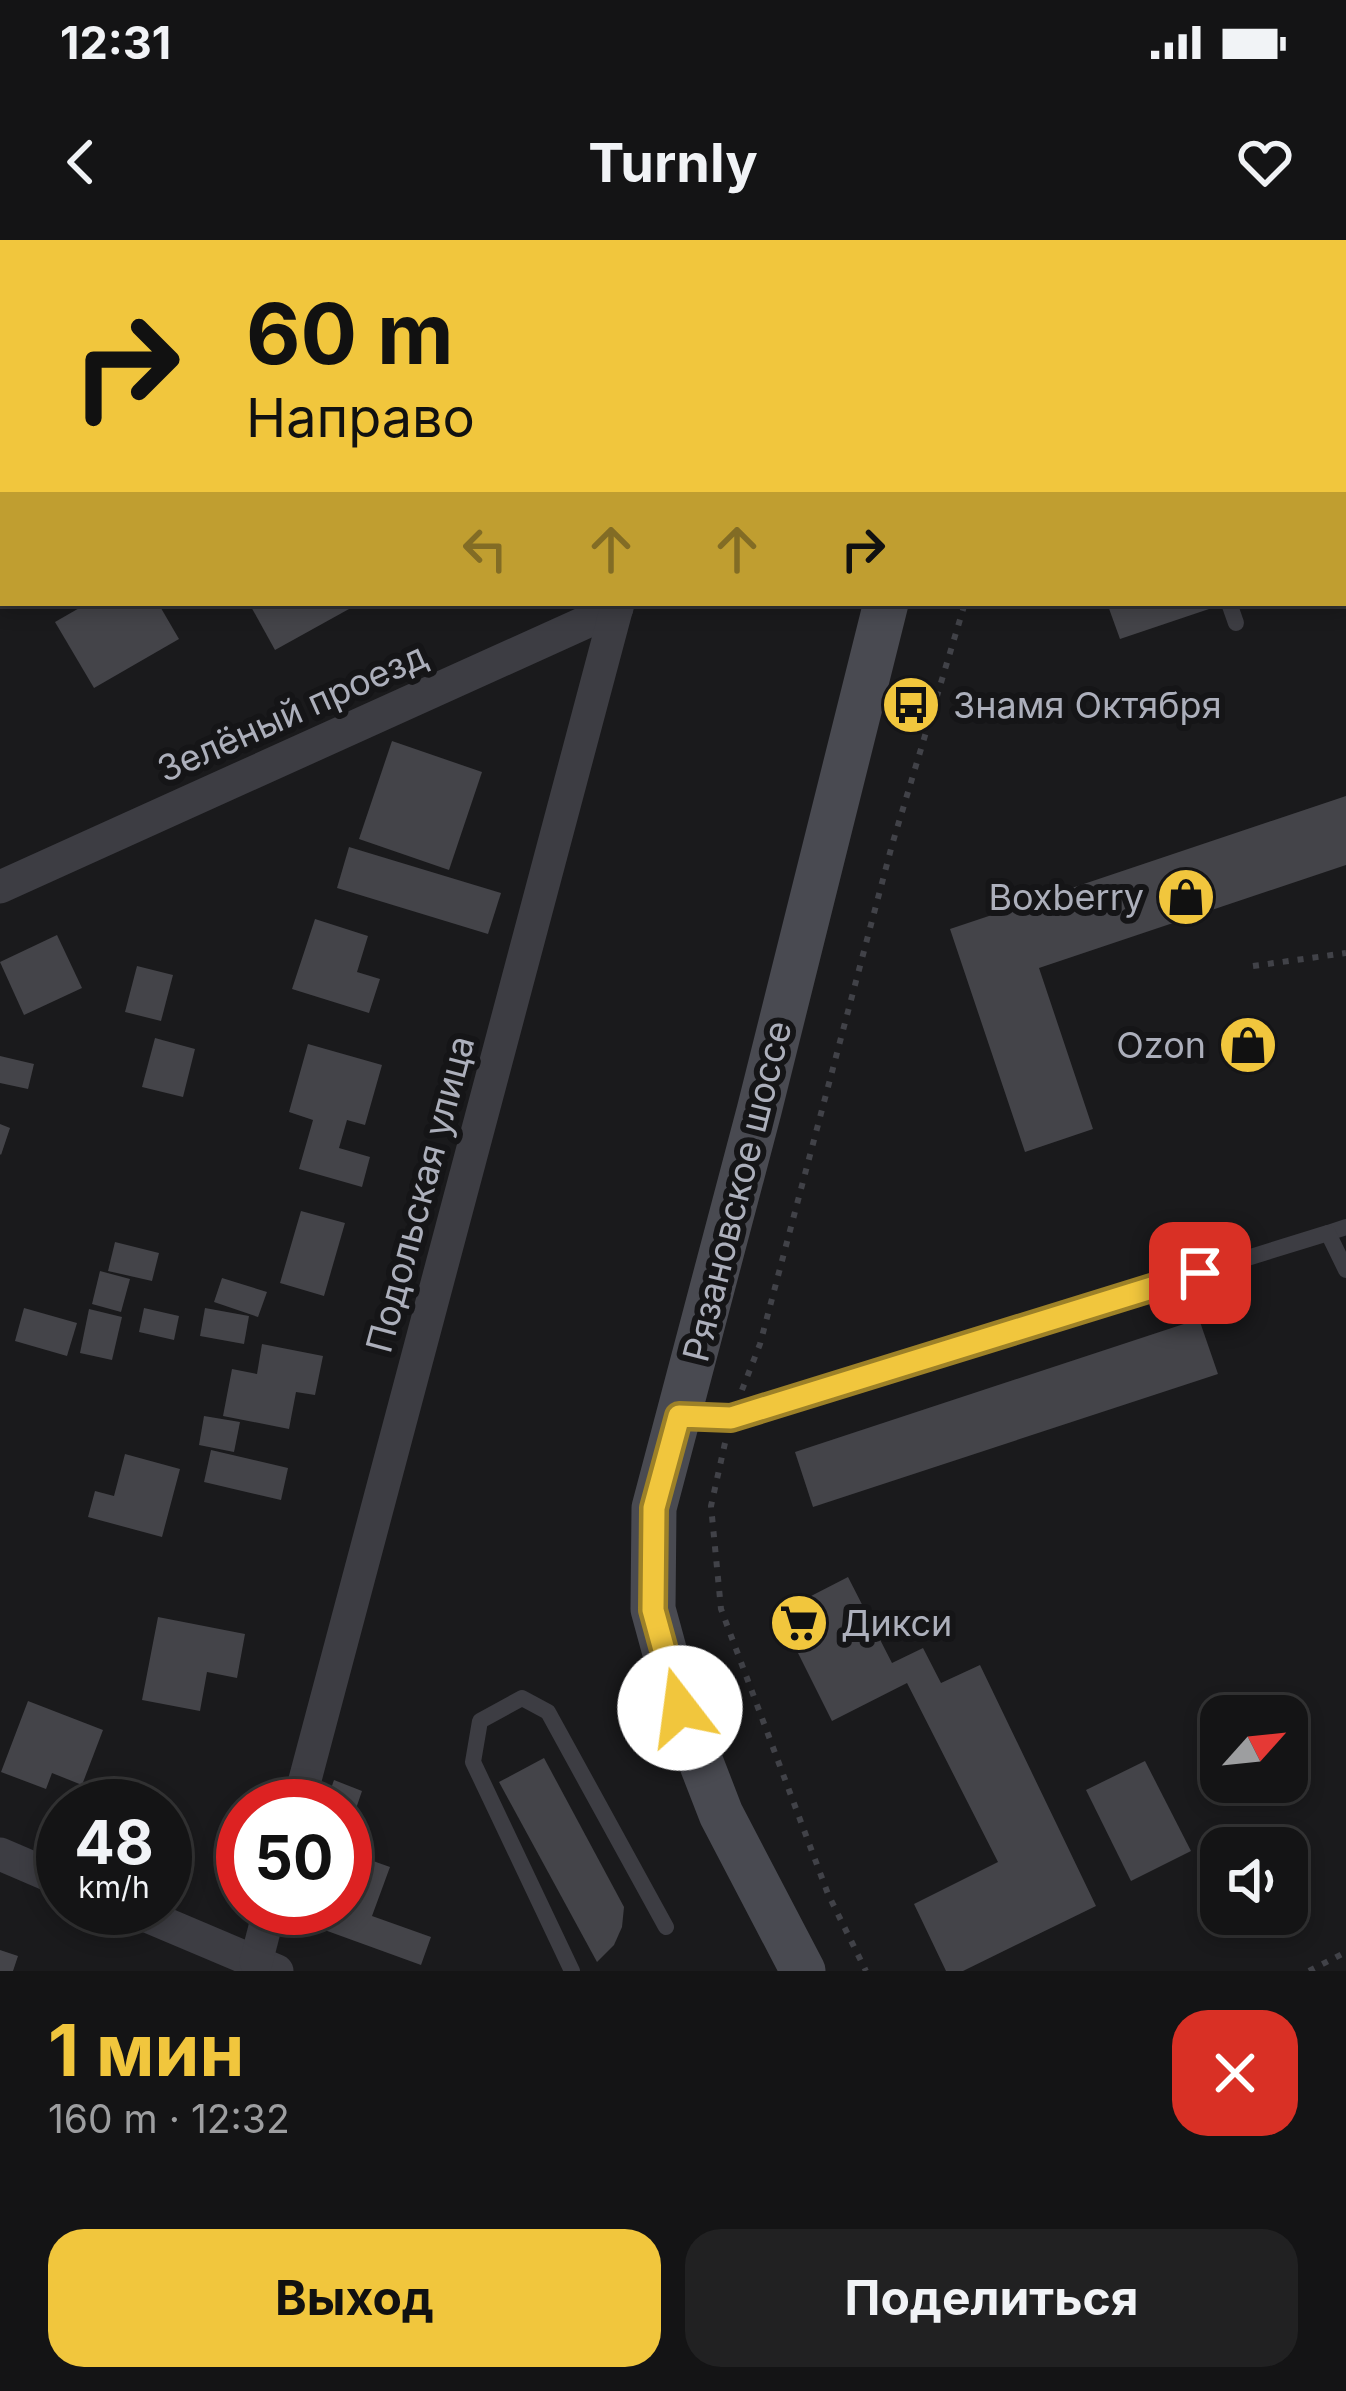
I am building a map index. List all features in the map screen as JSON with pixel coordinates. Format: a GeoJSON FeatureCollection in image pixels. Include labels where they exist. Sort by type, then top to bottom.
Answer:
{"type":"FeatureCollection","features":[{"type":"Feature","properties":{"kind":"main road","name":"Рязановское шоссе"},"geometry":{"type":"LineString","coordinates":[[802,1971],[721,1814],[680,1708],[653,1610],[654,1508],[885,606]]}},
{"type":"Feature","properties":{"kind":"street","name":"Зелёный проезд"},"geometry":{"type":"LineString","coordinates":[[0,887],[616,606]]}},
{"type":"Feature","properties":{"kind":"street","name":"Подольская улица"},"geometry":{"type":"LineString","coordinates":[[305,1779],[618,606]]}},
{"type":"Feature","properties":{"kind":"street"},"geometry":{"type":"LineString","coordinates":[[0,1855],[36,1870]]}},
{"type":"Feature","properties":{"kind":"street"},"geometry":{"type":"LineString","coordinates":[[192,1935],[267,1966],[269,1935]]}},
{"type":"Feature","properties":{"kind":"lane"},"geometry":{"type":"LineString","coordinates":[[1230,606],[1236,622]]}},
{"type":"Feature","properties":{"kind":"lane"},"geometry":{"type":"LineString","coordinates":[[679,1416],[731,1418],[1337,1230],[1346,1270]]}},
{"type":"Feature","properties":{"kind":"lane"},"geometry":{"type":"LineString","coordinates":[[572,1971],[473,1762],[480,1721],[521,1698],[548,1712],[666,1928]]}},
{"type":"Feature","properties":{"kind":"path"},"geometry":{"type":"LineString","coordinates":[[866,1971],[828,1894],[721,1610],[711,1506],[731,1418],[760,1344],[892,845],[964,606]]}},
{"type":"Feature","properties":{"kind":"path"},"geometry":{"type":"LineString","coordinates":[[1252,966],[1346,952]]}},
{"type":"Feature","properties":{"kind":"path"},"geometry":{"type":"LineString","coordinates":[[1309,1971],[1346,1952]]}},
{"type":"Feature","properties":{"kind":"building"},"geometry":{"type":"Polygon","coordinates":[[[83,606],[160,606],[179,639],[94,688],[55,622],[83,606]]]}},
{"type":"Feature","properties":{"kind":"building"},"geometry":{"type":"Polygon","coordinates":[[[251,606],[349,609],[275,650],[251,606]]]}},
{"type":"Feature","properties":{"kind":"building"},"geometry":{"type":"Polygon","coordinates":[[[1108,606],[1208,606],[1209,609],[1120,639],[1108,606]]]}},
{"type":"Feature","properties":{"kind":"building"},"geometry":{"type":"Polygon","coordinates":[[[392,741],[482,772],[449,870],[359,839],[392,741]]]}},
{"type":"Feature","properties":{"kind":"building"},"geometry":{"type":"Polygon","coordinates":[[[1346,796],[1346,865],[1039,968],[1093,1129],[1025,1152],[950,929],[1346,796]]]}},
{"type":"Feature","properties":{"kind":"building"},"geometry":{"type":"Polygon","coordinates":[[[349,847],[501,893],[488,934],[337,888],[349,847]]]}},
{"type":"Feature","properties":{"kind":"building"},"geometry":{"type":"Polygon","coordinates":[[[315,919],[368,936],[357,972],[380,979],[369,1013],[292,989],[315,919]]]}},
{"type":"Feature","properties":{"kind":"building"},"geometry":{"type":"Polygon","coordinates":[[[57,935],[82,988],[24,1015],[0,962],[57,935]]]}},
{"type":"Feature","properties":{"kind":"building"},"geometry":{"type":"Polygon","coordinates":[[[137,966],[173,975],[161,1021],[125,1012],[137,966]]]}},
{"type":"Feature","properties":{"kind":"building"},"geometry":{"type":"Polygon","coordinates":[[[155,1038],[195,1049],[183,1097],[142,1087],[155,1038]]]}},
{"type":"Feature","properties":{"kind":"building"},"geometry":{"type":"Polygon","coordinates":[[[308,1044],[382,1065],[365,1125],[347,1120],[339,1148],[370,1157],[362,1187],[299,1169],[313,1120],[289,1112],[308,1044]]]}},
{"type":"Feature","properties":{"kind":"building"},"geometry":{"type":"Polygon","coordinates":[[[0,1056],[34,1064],[28,1089],[0,1083],[0,1056]]]}},
{"type":"Feature","properties":{"kind":"building"},"geometry":{"type":"Polygon","coordinates":[[[0,1124],[10,1128],[1,1155],[0,1154],[0,1124]]]}},
{"type":"Feature","properties":{"kind":"building"},"geometry":{"type":"Polygon","coordinates":[[[301,1211],[345,1223],[324,1296],[280,1283],[301,1211]]]}},
{"type":"Feature","properties":{"kind":"building"},"geometry":{"type":"Polygon","coordinates":[[[115,1242],[159,1253],[152,1281],[108,1271],[115,1242]]]}},
{"type":"Feature","properties":{"kind":"building"},"geometry":{"type":"Polygon","coordinates":[[[100,1271],[130,1279],[121,1312],[92,1304],[100,1271]]]}},
{"type":"Feature","properties":{"kind":"building"},"geometry":{"type":"Polygon","coordinates":[[[222,1278],[267,1292],[258,1317],[214,1302],[222,1278]]]}},
{"type":"Feature","properties":{"kind":"building"},"geometry":{"type":"Polygon","coordinates":[[[24,1308],[77,1323],[67,1356],[15,1341],[24,1308]]]}},
{"type":"Feature","properties":{"kind":"building"},"geometry":{"type":"Polygon","coordinates":[[[144,1308],[179,1316],[174,1340],[139,1332],[144,1308]]]}},
{"type":"Feature","properties":{"kind":"building"},"geometry":{"type":"Polygon","coordinates":[[[205,1308],[249,1316],[244,1344],[200,1336],[205,1308]]]}},
{"type":"Feature","properties":{"kind":"building"},"geometry":{"type":"Polygon","coordinates":[[[89,1309],[122,1317],[112,1360],[80,1353],[89,1309]]]}},
{"type":"Feature","properties":{"kind":"building"},"geometry":{"type":"Polygon","coordinates":[[[1199,1319],[1218,1374],[813,1507],[795,1452],[1199,1319]]]}},
{"type":"Feature","properties":{"kind":"building"},"geometry":{"type":"Polygon","coordinates":[[[262,1344],[323,1356],[315,1395],[296,1392],[289,1429],[223,1416],[232,1369],[257,1374],[262,1344]]]}},
{"type":"Feature","properties":{"kind":"building"},"geometry":{"type":"Polygon","coordinates":[[[204,1416],[240,1422],[234,1452],[199,1445],[204,1416]]]}},
{"type":"Feature","properties":{"kind":"building"},"geometry":{"type":"Polygon","coordinates":[[[211,1450],[288,1468],[281,1500],[204,1482],[211,1450]]]}},
{"type":"Feature","properties":{"kind":"building"},"geometry":{"type":"Polygon","coordinates":[[[125,1454],[180,1469],[162,1537],[88,1517],[95,1491],[114,1496],[125,1454]]]}},
{"type":"Feature","properties":{"kind":"building"},"geometry":{"type":"Polygon","coordinates":[[[848,1577],[892,1663],[923,1648],[941,1683],[980,1665],[1096,1906],[963,1971],[946,1971],[914,1904],[998,1862],[907,1683],[832,1721],[778,1613],[848,1577]]]}},
{"type":"Feature","properties":{"kind":"building"},"geometry":{"type":"Polygon","coordinates":[[[158,1617],[245,1634],[237,1678],[207,1672],[200,1711],[142,1700],[158,1617]]]}},
{"type":"Feature","properties":{"kind":"building"},"geometry":{"type":"Polygon","coordinates":[[[28,1701],[103,1730],[84,1779],[52,1773],[50,1779],[36,1779],[36,1785],[1,1772],[28,1701]]]}},
{"type":"Feature","properties":{"kind":"building"},"geometry":{"type":"Polygon","coordinates":[[[544,1758],[624,1907],[614,1945],[597,1962],[499,1782],[544,1758]]]}},
{"type":"Feature","properties":{"kind":"building"},"geometry":{"type":"Polygon","coordinates":[[[1145,1761],[1191,1851],[1131,1881],[1086,1790],[1145,1761]]]}},
{"type":"Feature","properties":{"kind":"building"},"geometry":{"type":"Polygon","coordinates":[[[372,1861],[390,1867],[372,1916],[372,1861]]]}},
{"type":"Feature","properties":{"kind":"building"},"geometry":{"type":"Polygon","coordinates":[[[372,1916],[431,1937],[421,1965],[338,1935],[372,1935],[372,1916]]]}},
{"type":"Feature","properties":{"kind":"building"},"geometry":{"type":"Polygon","coordinates":[[[0,1950],[18,1956],[13,1971],[0,1971],[0,1950]]]}},
{"type":"Feature","properties":{"kind":"place","name":"Знамя Октября"},"geometry":{"type":"Point","coordinates":[911,705]}},
{"type":"Feature","properties":{"kind":"place","name":"Boxberry"},"geometry":{"type":"Point","coordinates":[1186,897]}},
{"type":"Feature","properties":{"kind":"place","name":"Ozon"},"geometry":{"type":"Point","coordinates":[1248,1045]}},
{"type":"Feature","properties":{"kind":"place","name":"Дикси"},"geometry":{"type":"Point","coordinates":[799,1623]}},
{"type":"Feature","properties":{"kind":"route"},"geometry":{"type":"LineString","coordinates":[[680,1708],[653,1610],[654,1508],[679,1416],[731,1418],[1200,1273]]}}]}
